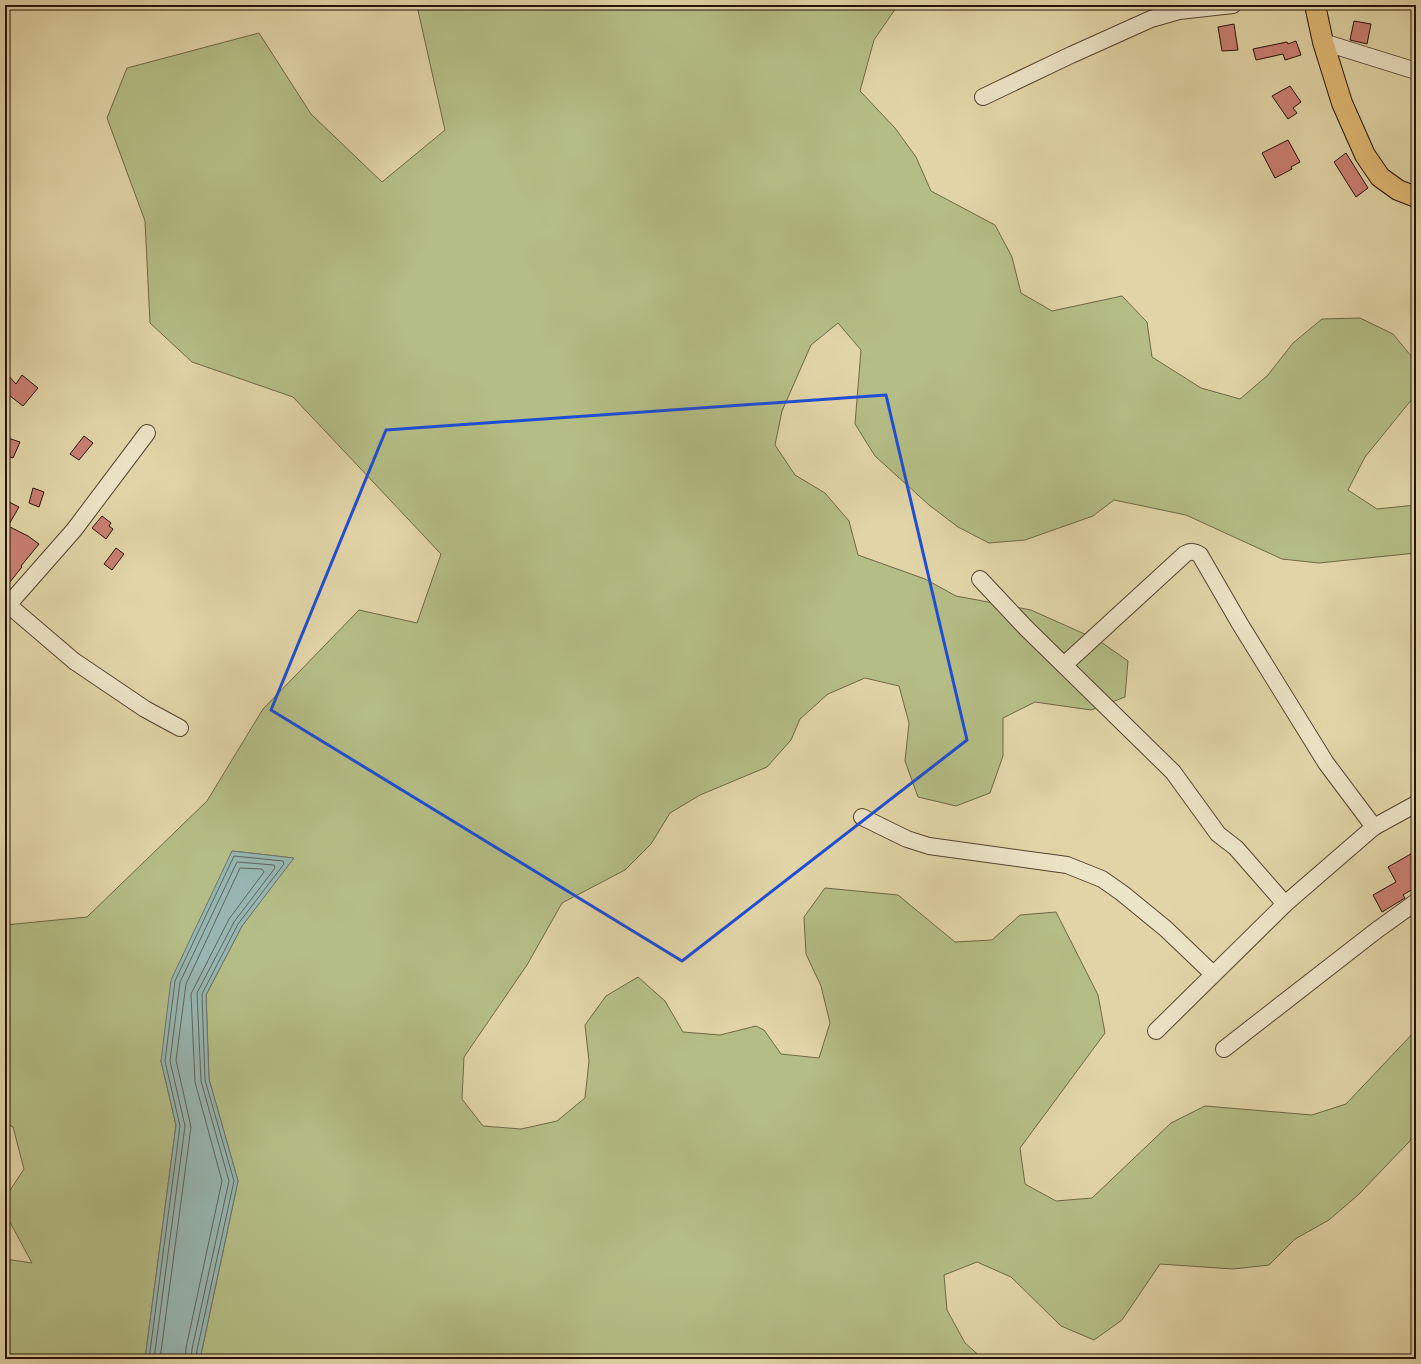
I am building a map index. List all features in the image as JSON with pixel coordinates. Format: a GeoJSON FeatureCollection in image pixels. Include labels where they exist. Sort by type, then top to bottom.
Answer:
{"type":"FeatureCollection","features":[{"type":"Feature","properties":{"kind":"main road"},"geometry":{"type":"LineString","coordinates":[[1314,5],[1323,42],[1342,103],[1365,155],[1380,177],[1398,190],[1416,196]]}},
{"type":"Feature","properties":{"kind":"street"},"geometry":{"type":"LineString","coordinates":[[983,97],[1151,19],[1179,11],[1233,5]]}},
{"type":"Feature","properties":{"kind":"street"},"geometry":{"type":"LineString","coordinates":[[1323,42],[1416,71]]}},
{"type":"Feature","properties":{"kind":"street"},"geometry":{"type":"LineString","coordinates":[[147,433],[74,530],[7,603],[74,661],[145,709],[180,728]]}},
{"type":"Feature","properties":{"kind":"street"},"geometry":{"type":"LineString","coordinates":[[1064,665],[1185,554],[1190,551],[1195,552],[1200,555],[1240,624],[1326,763],[1374,827]]}},
{"type":"Feature","properties":{"kind":"street"},"geometry":{"type":"LineString","coordinates":[[980,579],[1026,628],[1173,772],[1218,834],[1236,848],[1285,904]]}},
{"type":"Feature","properties":{"kind":"street"},"geometry":{"type":"LineString","coordinates":[[1156,1031],[1285,904],[1374,827],[1416,804]]}},
{"type":"Feature","properties":{"kind":"street"},"geometry":{"type":"LineString","coordinates":[[862,817],[907,839],[929,846],[1066,865],[1102,879],[1122,893],[1166,929],[1213,974]]}},
{"type":"Feature","properties":{"kind":"street"},"geometry":{"type":"LineString","coordinates":[[1224,1050],[1377,930],[1416,902]]}},
{"type":"Feature","properties":{"kind":"highlighted area"},"geometry":{"type":"Polygon","coordinates":[[[886,395],[967,740],[682,961],[271,710],[386,430],[886,395]]]}},
{"type":"Feature","properties":{"kind":"green space"},"geometry":{"type":"Polygon","coordinates":[[[418,5],[898,5],[874,40],[860,91],[895,128],[916,157],[931,191],[995,225],[1012,257],[1021,293],[1052,311],[1122,296],[1147,322],[1152,357],[1201,388],[1240,399],[1268,375],[1293,343],[1322,319],[1360,318],[1393,334],[1416,362],[1412,399],[1365,457],[1348,490],[1377,509],[1416,505],[1416,553],[1319,563],[1282,559],[1186,515],[1114,500],[1093,516],[1025,540],[989,543],[958,527],[929,505],[875,456],[855,424],[861,350],[838,323],[811,345],[782,411],[775,445],[795,475],[825,493],[849,521],[858,555],[925,579],[956,596],[1031,610],[1098,640],[1128,661],[1125,697],[1091,710],[1035,702],[1003,718],[1003,756],[990,793],[956,806],[918,797],[905,761],[909,723],[899,686],[865,678],[828,694],[800,719],[791,740],[767,767],[700,795],[670,813],[651,844],[625,870],[562,903],[527,965],[464,1057],[462,1099],[483,1126],[521,1129],[557,1121],[585,1098],[589,1061],[585,1025],[606,996],[638,977],[665,1001],[683,1032],[720,1035],[756,1026],[764,1030],[781,1054],[819,1058],[830,1023],[821,986],[806,954],[804,917],[825,888],[898,895],[955,942],[992,940],[1020,915],[1056,912],[1098,995],[1105,1033],[1020,1148],[1025,1184],[1056,1201],[1092,1198],[1171,1123],[1205,1106],[1312,1115],[1346,1104],[1416,1030],[1416,1132],[1409,1142],[1358,1195],[1329,1220],[1295,1239],[1269,1265],[1233,1269],[1160,1264],[1122,1320],[1094,1340],[1061,1326],[1011,1277],[977,1262],[944,1275],[947,1310],[965,1343],[983,1359],[200,1359],[238,1181],[209,1079],[206,995],[242,926],[293,858],[232,851],[161,1061],[176,1125],[145,1359],[5,1359],[5,1259],[32,1263],[5,1213],[5,1198],[24,1169],[13,1127],[5,1123],[5,925],[87,917],[207,801],[263,709],[359,610],[417,623],[441,554],[293,397],[192,362],[150,323],[145,221],[107,118],[127,68],[259,33],[311,114],[382,182],[445,130],[418,5]]]}},
{"type":"Feature","properties":{"kind":"water"},"geometry":{"type":"Polygon","coordinates":[[[232,851],[294,858],[242,926],[206,995],[209,1079],[238,1181],[200,1359],[145,1359],[176,1125],[161,1061],[171,980],[232,851]]]}},
{"type":"Feature","properties":{"kind":"building"},"geometry":{"type":"Polygon","coordinates":[[[1354,21],[1371,24],[1367,44],[1350,40],[1354,21]]]}},
{"type":"Feature","properties":{"kind":"building"},"geometry":{"type":"Polygon","coordinates":[[[1234,24],[1238,50],[1222,51],[1218,27],[1234,24]]]}},
{"type":"Feature","properties":{"kind":"building"},"geometry":{"type":"Polygon","coordinates":[[[1296,41],[1301,55],[1285,60],[1283,54],[1256,60],[1253,49],[1287,42],[1288,44],[1296,41]]]}},
{"type":"Feature","properties":{"kind":"building"},"geometry":{"type":"Polygon","coordinates":[[[1290,86],[1301,102],[1293,108],[1297,113],[1288,119],[1272,96],[1290,86]]]}},
{"type":"Feature","properties":{"kind":"building"},"geometry":{"type":"Polygon","coordinates":[[[1288,140],[1300,162],[1291,167],[1292,169],[1275,178],[1262,153],[1288,140]]]}},
{"type":"Feature","properties":{"kind":"building"},"geometry":{"type":"Polygon","coordinates":[[[1346,153],[1368,188],[1356,197],[1334,162],[1346,153]]]}},
{"type":"Feature","properties":{"kind":"building"},"geometry":{"type":"Polygon","coordinates":[[[5,372],[16,384],[22,375],[38,388],[23,406],[5,392],[5,372]]]}},
{"type":"Feature","properties":{"kind":"building"},"geometry":{"type":"Polygon","coordinates":[[[84,436],[93,443],[79,460],[70,454],[84,436]]]}},
{"type":"Feature","properties":{"kind":"building"},"geometry":{"type":"Polygon","coordinates":[[[5,437],[20,442],[13,458],[5,455],[5,437]]]}},
{"type":"Feature","properties":{"kind":"building"},"geometry":{"type":"Polygon","coordinates":[[[33,488],[44,492],[39,507],[29,503],[33,488]]]}},
{"type":"Feature","properties":{"kind":"building"},"geometry":{"type":"Polygon","coordinates":[[[5,500],[19,507],[8,526],[28,536],[39,544],[5,588],[5,554],[10,548],[5,544],[5,500]]]}},
{"type":"Feature","properties":{"kind":"building"},"geometry":{"type":"Polygon","coordinates":[[[102,516],[111,523],[109,526],[113,529],[106,539],[92,528],[102,516]]]}},
{"type":"Feature","properties":{"kind":"building"},"geometry":{"type":"Polygon","coordinates":[[[116,548],[124,554],[112,570],[104,564],[116,548]]]}},
{"type":"Feature","properties":{"kind":"building"},"geometry":{"type":"Polygon","coordinates":[[[1416,851],[1416,887],[1403,895],[1405,898],[1382,912],[1373,895],[1396,882],[1388,867],[1416,851]]]}}]}
